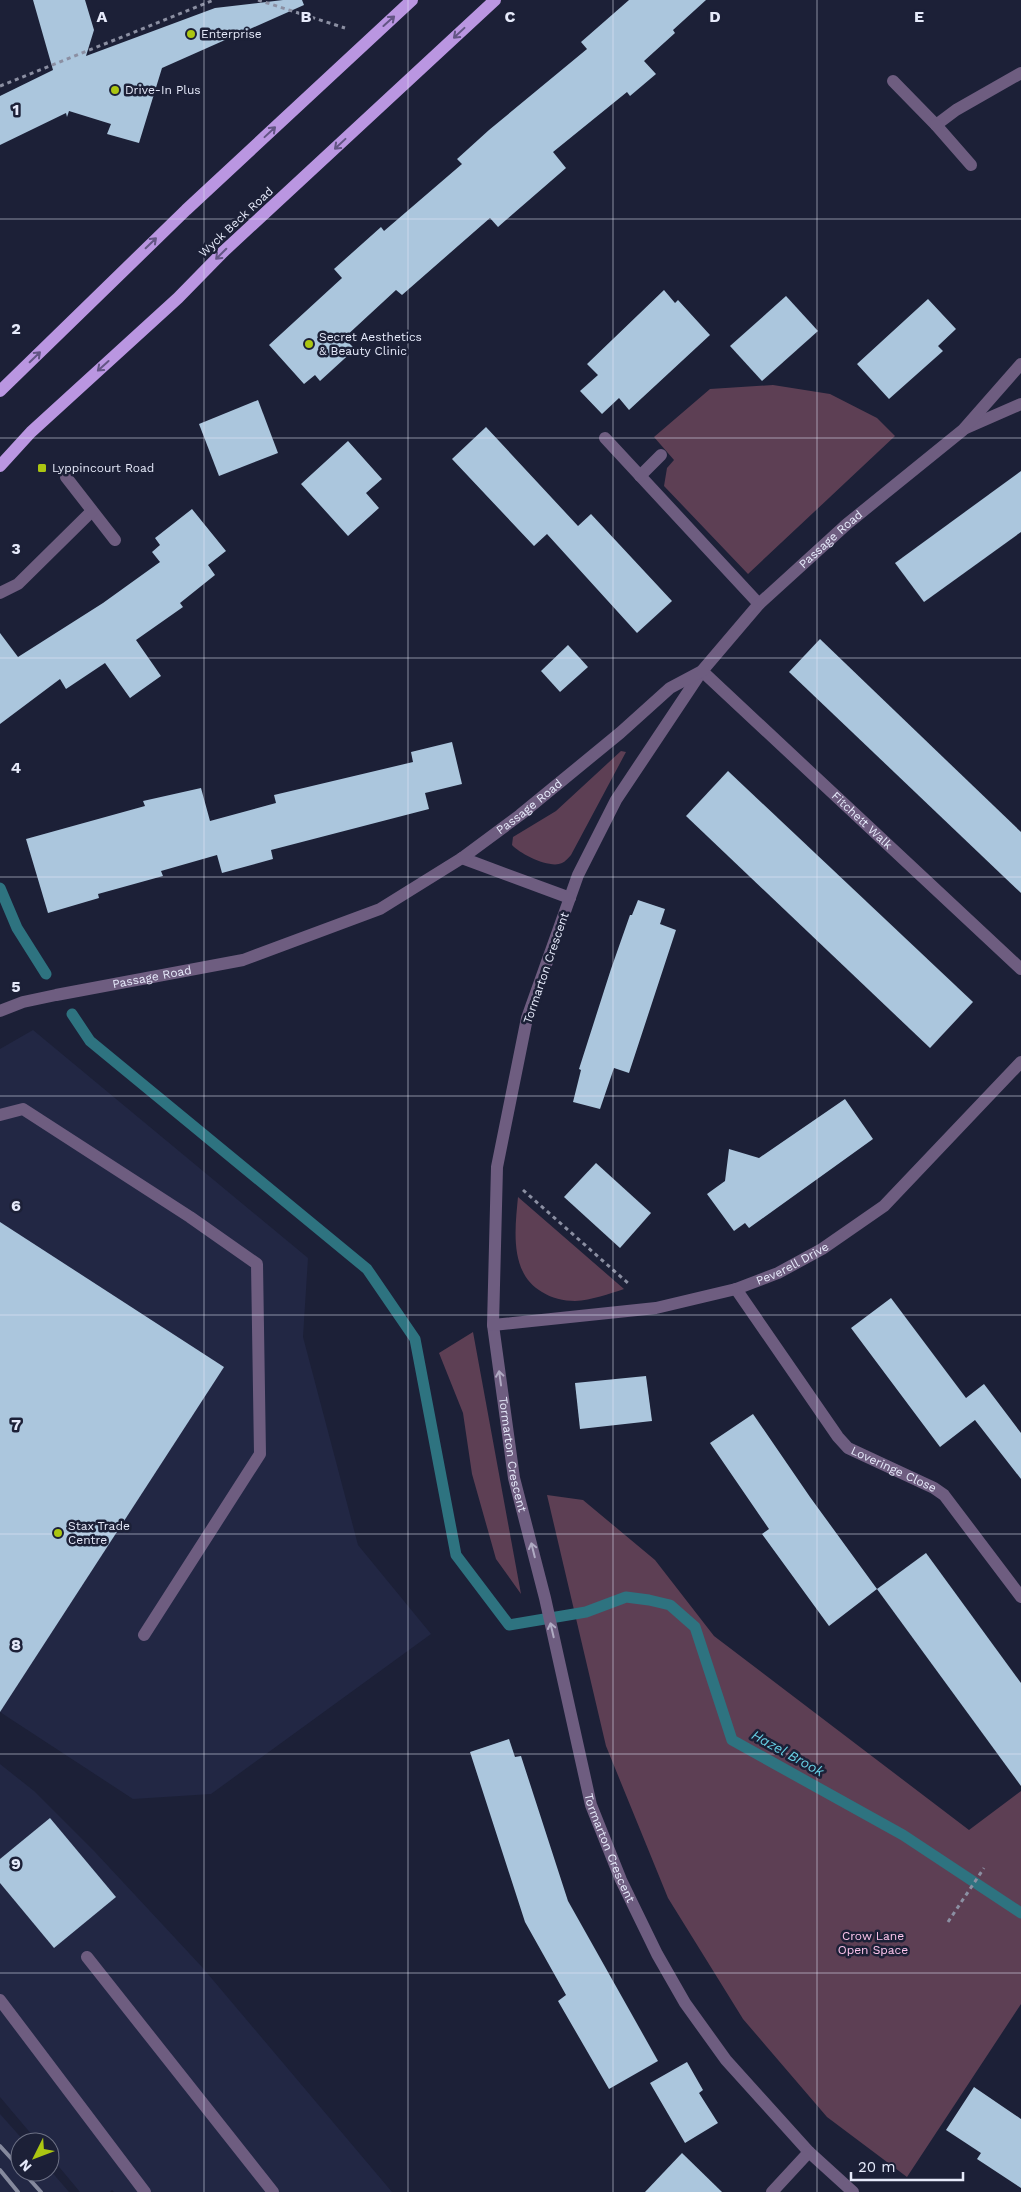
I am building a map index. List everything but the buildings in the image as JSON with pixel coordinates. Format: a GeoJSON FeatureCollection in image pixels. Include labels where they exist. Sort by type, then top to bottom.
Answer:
{"type":"FeatureCollection","features":[{"type":"Feature","properties":{"kind":"main road"},"geometry":{"type":"LineString","coordinates":[[0,390],[186,210],[412,0]]}},
{"type":"Feature","properties":{"kind":"main road","name":"Wyck Beck Road"},"geometry":{"type":"LineString","coordinates":[[0,466],[31,432],[178,298],[223,252],[495,0]]}},
{"type":"Feature","properties":{"kind":"street"},"geometry":{"type":"LineString","coordinates":[[936,125],[956,110],[1021,73]]}},
{"type":"Feature","properties":{"kind":"street"},"geometry":{"type":"LineString","coordinates":[[893,82],[936,125],[971,165]]}},
{"type":"Feature","properties":{"kind":"street","name":"Passage Road"},"geometry":{"type":"LineString","coordinates":[[0,1010],[24,1002],[56,995],[243,960],[380,909],[462,858],[520,816],[620,734],[670,688],[702,671],[759,604],[848,524],[962,430],[1021,364]]}},
{"type":"Feature","properties":{"kind":"street","name":"Passage Road"},"geometry":{"type":"LineString","coordinates":[[962,430],[1021,404]]}},
{"type":"Feature","properties":{"kind":"street"},"geometry":{"type":"LineString","coordinates":[[604,438],[759,604]]}},
{"type":"Feature","properties":{"kind":"street"},"geometry":{"type":"LineString","coordinates":[[640,476],[661,455]]}},
{"type":"Feature","properties":{"kind":"street"},"geometry":{"type":"LineString","coordinates":[[66,477],[115,540]]}},
{"type":"Feature","properties":{"kind":"street"},"geometry":{"type":"LineString","coordinates":[[0,593],[18,584],[92,511]]}},
{"type":"Feature","properties":{"kind":"street","name":"Tormarton Crescent"},"geometry":{"type":"LineString","coordinates":[[702,671],[616,800],[578,875],[527,1018],[496,1167],[493,1325],[514,1478],[545,1598],[591,1805],[621,1880],[684,2003],[726,2060],[809,2152],[853,2192]]}},
{"type":"Feature","properties":{"kind":"street","name":"Fitchett Walk"},"geometry":{"type":"LineString","coordinates":[[702,671],[1021,969]]}},
{"type":"Feature","properties":{"kind":"street"},"geometry":{"type":"LineString","coordinates":[[462,858],[570,898]]}},
{"type":"Feature","properties":{"kind":"street","name":"Peverell Drive"},"geometry":{"type":"LineString","coordinates":[[493,1325],[656,1308],[736,1289],[778,1273],[822,1249],[884,1206],[1021,1062]]}},
{"type":"Feature","properties":{"kind":"street"},"geometry":{"type":"LineString","coordinates":[[0,1114],[23,1109],[190,1216],[257,1264],[260,1454],[144,1635]]}},
{"type":"Feature","properties":{"kind":"street","name":"Loveringe Close"},"geometry":{"type":"LineString","coordinates":[[736,1289],[838,1437],[848,1448],[934,1488],[944,1495],[1021,1597]]}},
{"type":"Feature","properties":{"kind":"street"},"geometry":{"type":"LineString","coordinates":[[86,1957],[273,2192]]}},
{"type":"Feature","properties":{"kind":"street"},"geometry":{"type":"LineString","coordinates":[[0,2000],[145,2192]]}},
{"type":"Feature","properties":{"kind":"street"},"geometry":{"type":"LineString","coordinates":[[772,2192],[809,2152]]}},
{"type":"Feature","properties":{"kind":"path"},"geometry":{"type":"LineString","coordinates":[[0,86],[214,0]]}},
{"type":"Feature","properties":{"kind":"path"},"geometry":{"type":"LineString","coordinates":[[258,0],[372,36]]}},
{"type":"Feature","properties":{"kind":"path"},"geometry":{"type":"LineString","coordinates":[[496,1167],[656,1308]]}},
{"type":"Feature","properties":{"kind":"path"},"geometry":{"type":"LineString","coordinates":[[948,1922],[984,1868]]}},
{"type":"Feature","properties":{"kind":"shaded area"},"geometry":{"type":"Polygon","coordinates":[[[33,1030],[308,1258],[303,1337],[358,1545],[431,1634],[211,1794],[133,1799],[0,1712],[0,1049],[33,1030]]]}},
{"type":"Feature","properties":{"kind":"shaded area"},"geometry":{"type":"Polygon","coordinates":[[[0,1764],[34,1791],[95,1852],[202,1967],[392,2192],[114,2192],[112,2190],[110,2192],[80,2192],[60,2168],[60,2132],[30,2132],[0,2097],[0,1764]]]}},
{"type":"Feature","properties":{"kind":"shaded area"},"geometry":{"type":"Polygon","coordinates":[[[0,2114],[16,2132],[10,2132],[10,2182],[60,2182],[69,2192],[0,2192],[0,2114]]]}},
{"type":"Feature","properties":{"kind":"green space"},"geometry":{"type":"Polygon","coordinates":[[[773,385],[830,394],[877,418],[895,436],[748,574],[664,486],[667,468],[674,460],[654,437],[710,389],[773,385]]]}},
{"type":"Feature","properties":{"kind":"green space"},"geometry":{"type":"Polygon","coordinates":[[[621,751],[626,752],[571,855],[565,861],[557,864],[543,862],[528,856],[512,845],[513,837],[556,811],[621,751]]]}},
{"type":"Feature","properties":{"kind":"green space"},"geometry":{"type":"Polygon","coordinates":[[[518,1197],[624,1289],[594,1298],[571,1301],[549,1296],[531,1284],[524,1274],[516,1249],[518,1197]]]}},
{"type":"Feature","properties":{"kind":"green space"},"geometry":{"type":"Polygon","coordinates":[[[473,1332],[521,1594],[496,1559],[472,1474],[463,1413],[439,1353],[473,1332]]]}},
{"type":"Feature","properties":{"kind":"green space","name":"Crow Lane Open Space"},"geometry":{"type":"Polygon","coordinates":[[[547,1495],[583,1500],[655,1560],[714,1636],[969,1830],[1021,1791],[1021,2004],[907,2177],[827,2117],[743,2019],[668,1898],[606,1746],[547,1495]]]}},
{"type":"Feature","properties":{"kind":"waterway"},"geometry":{"type":"LineString","coordinates":[[0,888],[17,928],[46,974]]}},
{"type":"Feature","properties":{"kind":"waterway"},"geometry":{"type":"LineString","coordinates":[[72,1014],[90,1041],[367,1269],[415,1339],[456,1555],[509,1625],[586,1612],[626,1597],[670,1605],[695,1627],[732,1740],[903,1835],[1021,1913]]}},
{"type":"Feature","properties":{"kind":"railway"},"geometry":{"type":"LineString","coordinates":[[0,2146],[10,2157]]}},
{"type":"Feature","properties":{"kind":"railway"},"geometry":{"type":"LineString","coordinates":[[0,2170],[18,2192]]}},
{"type":"Feature","properties":{"kind":"railway"},"geometry":{"type":"LineString","coordinates":[[32,2182],[41,2192]]}},
{"type":"Feature","properties":{"kind":"place","name":"Enterprise"},"geometry":{"type":"Point","coordinates":[191,34]}},
{"type":"Feature","properties":{"kind":"place","name":"Drive-In Plus"},"geometry":{"type":"Point","coordinates":[115,90]}},
{"type":"Feature","properties":{"kind":"place","name":"Secret Aesthetics & Beauty Clinic"},"geometry":{"type":"Point","coordinates":[309,344]}},
{"type":"Feature","properties":{"kind":"place","name":"Lyppincourt Road"},"geometry":{"type":"Point","coordinates":[42,468]}},
{"type":"Feature","properties":{"kind":"place","name":"Stax Trade Centre"},"geometry":{"type":"Point","coordinates":[58,1533]}},
{"type":"Feature","properties":{"kind":"water label","name":"Hazel Brook"},"geometry":{"type":"Point","coordinates":[788,1753]}}]}
